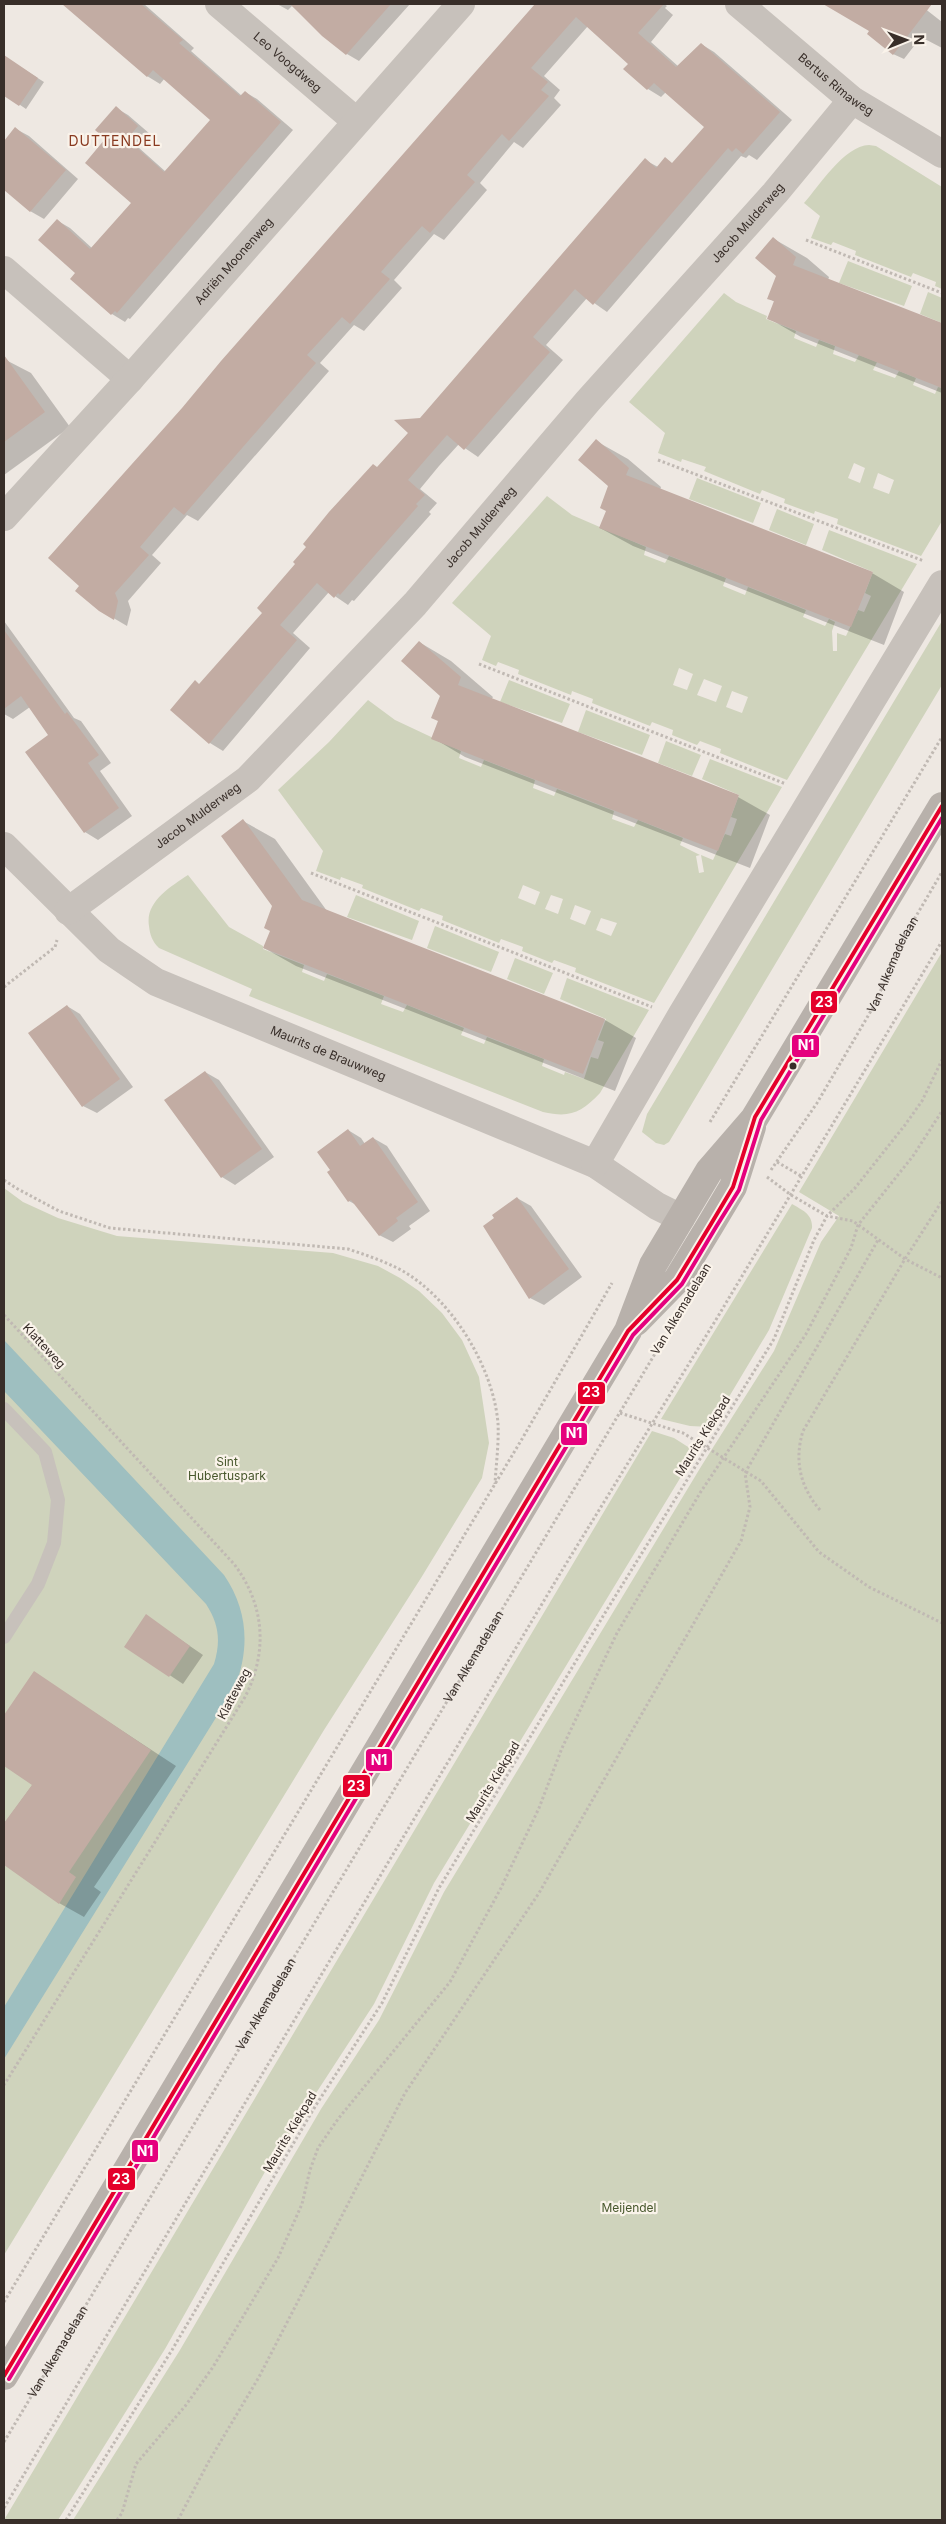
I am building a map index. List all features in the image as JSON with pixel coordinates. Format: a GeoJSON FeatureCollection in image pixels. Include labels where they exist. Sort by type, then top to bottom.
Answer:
{"type":"FeatureCollection","features":[{"type":"Feature","properties":{"kind":"main road","name":"Van Alkemadelaan"},"geometry":{"type":"LineString","coordinates":[[4,2376],[628,1331],[653,1265],[708,1171],[754,1119],[942,806]]}},
{"type":"Feature","properties":{"kind":"main road","name":"Van Alkemadelaan"},"geometry":{"type":"LineString","coordinates":[[628,1331],[677,1280],[712,1224],[733,1187],[754,1119]]}},
{"type":"Feature","properties":{"kind":"street","name":"Leo Voogdweg"},"geometry":{"type":"LineString","coordinates":[[219,4],[356,122]]}},
{"type":"Feature","properties":{"kind":"street","name":"Adriën Moonenweg"},"geometry":{"type":"LineString","coordinates":[[4,517],[130,379],[461,4]]}},
{"type":"Feature","properties":{"kind":"street","name":"Bertus Rimaweg"},"geometry":{"type":"LineString","coordinates":[[739,4],[852,100],[942,154]]}},
{"type":"Feature","properties":{"kind":"street","name":"Jacob Mulderweg"},"geometry":{"type":"LineString","coordinates":[[68,911],[248,779],[416,604],[588,401],[781,186],[852,100]]}},
{"type":"Feature","properties":{"kind":"street"},"geometry":{"type":"LineString","coordinates":[[4,270],[130,379]]}},
{"type":"Feature","properties":{"kind":"street"},"geometry":{"type":"LineString","coordinates":[[595,1164],[682,1014],[942,584]]}},
{"type":"Feature","properties":{"kind":"street","name":"Maurits de Brauwweg"},"geometry":{"type":"LineString","coordinates":[[4,846],[109,950],[156,982],[595,1164],[657,1206],[681,1218]]}},
{"type":"Feature","properties":{"kind":"lane"},"geometry":{"type":"LineString","coordinates":[[4,1409],[45,1452],[58,1500],[54,1543],[38,1584],[4,1637]]}},
{"type":"Feature","properties":{"kind":"path"},"geometry":{"type":"LineString","coordinates":[[806,240],[942,293]]}},
{"type":"Feature","properties":{"kind":"path"},"geometry":{"type":"LineString","coordinates":[[658,460],[925,562]]}},
{"type":"Feature","properties":{"kind":"path"},"geometry":{"type":"LineString","coordinates":[[479,664],[792,786]]}},
{"type":"Feature","properties":{"kind":"path"},"geometry":{"type":"LineString","coordinates":[[709,1123],[942,736]]}},
{"type":"Feature","properties":{"kind":"path","name":"Van Alkemadelaan"},"geometry":{"type":"LineString","coordinates":[[760,1184],[817,1102],[875,1004],[902,940],[942,872]]}},
{"type":"Feature","properties":{"kind":"path"},"geometry":{"type":"LineString","coordinates":[[311,873],[656,1009]]}},
{"type":"Feature","properties":{"kind":"path"},"geometry":{"type":"LineString","coordinates":[[4,987],[55,948],[68,911]]}},
{"type":"Feature","properties":{"kind":"path","name":"Van Alkemadelaan"},"geometry":{"type":"LineString","coordinates":[[4,2508],[651,1424],[717,1318],[942,941]]}},
{"type":"Feature","properties":{"kind":"path","name":"Maurits Kiekpad"},"geometry":{"type":"LineString","coordinates":[[66,2520],[172,2350],[316,2106],[382,2003],[439,1888],[774,1339],[814,1240],[827,1216],[855,1188],[905,1125],[922,1101],[942,1060]]}},
{"type":"Feature","properties":{"kind":"path"},"geometry":{"type":"LineString","coordinates":[[117,2520],[122,2513],[136,2464],[186,2405],[207,2375],[278,2258],[302,2204],[310,2170],[318,2148],[338,2119],[450,1982],[505,1879],[539,1808],[562,1748],[617,1633],[700,1493],[806,1334],[851,1248],[858,1225],[913,1156],[942,1111]]}},
{"type":"Feature","properties":{"kind":"path"},"geometry":{"type":"LineString","coordinates":[[766,1176],[790,1195],[827,1216],[853,1221],[905,1259],[942,1278]]}},
{"type":"Feature","properties":{"kind":"path"},"geometry":{"type":"LineString","coordinates":[[4,1180],[59,1211],[110,1228],[348,1249],[375,1258],[403,1271],[437,1299],[461,1327],[484,1369],[498,1423],[495,1485]]}},
{"type":"Feature","properties":{"kind":"path"},"geometry":{"type":"LineString","coordinates":[[820,1510],[808,1496],[801,1477],[798,1447],[803,1431],[905,1259],[942,1202]]}},
{"type":"Feature","properties":{"kind":"path"},"geometry":{"type":"LineString","coordinates":[[178,2520],[209,2461],[259,2377],[405,2093],[540,1893],[741,1542],[750,1507],[745,1473],[878,1240]]}},
{"type":"Feature","properties":{"kind":"path"},"geometry":{"type":"LineString","coordinates":[[4,2302],[495,1485],[617,1275]]}},
{"type":"Feature","properties":{"kind":"path","name":"Klatteweg"},"geometry":{"type":"LineString","coordinates":[[4,1316],[234,1564],[246,1582],[255,1601],[260,1621],[261,1642],[257,1669],[245,1697],[4,2086]]}},
{"type":"Feature","properties":{"kind":"path","name":"Van Alkemadelaan"},"geometry":{"type":"LineString","coordinates":[[4,2442],[666,1336]]}},
{"type":"Feature","properties":{"kind":"path"},"geometry":{"type":"LineString","coordinates":[[620,1413],[683,1433],[745,1473],[761,1481],[819,1552],[869,1587],[942,1623]]}},
{"type":"Feature","properties":{"kind":"green space"},"geometry":{"type":"Polygon","coordinates":[[[876,146],[942,187],[942,289],[935,286],[936,282],[913,273],[911,277],[855,255],[856,251],[833,242],[831,245],[811,238],[820,216],[804,203],[842,159],[860,147],[876,146]]]}},
{"type":"Feature","properties":{"kind":"green space"},"geometry":{"type":"Polygon","coordinates":[[[848,261],[912,286],[904,306],[839,283],[848,261]]]}},
{"type":"Feature","properties":{"kind":"green space"},"geometry":{"type":"Polygon","coordinates":[[[928,292],[942,298],[942,323],[920,314],[928,292]]]}},
{"type":"Feature","properties":{"kind":"green space"},"geometry":{"type":"Polygon","coordinates":[[[724,293],[736,302],[767,316],[766,319],[796,331],[794,338],[816,347],[819,340],[835,346],[833,354],[855,362],[859,355],[877,362],[873,370],[895,378],[899,371],[916,378],[913,385],[935,394],[938,387],[942,388],[942,521],[921,556],[837,524],[838,519],[815,511],[814,514],[784,503],[785,499],[762,490],[760,494],[704,471],[706,467],[682,459],[681,462],[658,453],[665,433],[629,402],[724,293]],[[854,463],[848,478],[860,483],[865,468],[854,463]],[[878,473],[873,488],[889,494],[894,480],[878,473]]]}},
{"type":"Feature","properties":{"kind":"green space"},"geometry":{"type":"Polygon","coordinates":[[[697,478],[761,503],[753,523],[689,499],[697,478]]]}},
{"type":"Feature","properties":{"kind":"green space"},"geometry":{"type":"Polygon","coordinates":[[[547,496],[572,515],[646,547],[644,555],[665,563],[669,556],[726,578],[723,586],[745,595],[748,587],[806,610],[803,617],[825,626],[829,619],[835,622],[832,631],[833,651],[837,651],[837,633],[846,636],[858,610],[864,612],[871,596],[865,593],[873,572],[822,550],[829,530],[917,564],[787,780],[720,753],[721,749],[700,741],[697,745],[672,735],[673,730],[652,722],[650,726],[592,703],[593,699],[572,691],[571,695],[518,674],[519,670],[498,662],[496,666],[482,660],[491,636],[452,603],[547,496]],[[679,668],[673,685],[687,690],[693,674],[679,668]],[[704,679],[697,695],[716,702],[722,686],[704,679]],[[732,691],[726,707],[742,713],[748,697],[732,691]]]}},
{"type":"Feature","properties":{"kind":"green space"},"geometry":{"type":"Polygon","coordinates":[[[777,509],[814,524],[806,545],[769,530],[777,509]]]}},
{"type":"Feature","properties":{"kind":"green space"},"geometry":{"type":"Polygon","coordinates":[[[942,621],[942,685],[669,1142],[664,1145],[656,1143],[642,1132],[647,1114],[942,621]]]}},
{"type":"Feature","properties":{"kind":"green space"},"geometry":{"type":"Polygon","coordinates":[[[509,680],[570,704],[562,723],[500,702],[509,680]]]}},
{"type":"Feature","properties":{"kind":"green space"},"geometry":{"type":"Polygon","coordinates":[[[368,700],[395,720],[461,751],[459,758],[481,767],[484,760],[535,780],[533,788],[554,796],[557,789],[614,811],[612,819],[634,827],[638,820],[683,838],[680,845],[700,855],[696,856],[699,873],[704,872],[701,855],[713,860],[725,834],[731,836],[737,819],[731,817],[739,795],[702,779],[710,759],[782,787],[654,1003],[575,972],[576,968],[554,960],[552,963],[522,951],[523,947],[501,939],[499,943],[442,920],[443,916],[421,908],[419,911],[362,888],[363,885],[341,877],[340,880],[316,871],[323,851],[278,790],[329,742],[368,700]],[[523,885],[518,898],[535,905],[540,892],[523,885]],[[551,895],[545,909],[558,914],[563,899],[551,895]],[[575,905],[570,919],[585,925],[591,911],[575,905]],[[601,918],[596,930],[611,936],[617,923],[601,918]]]}},
{"type":"Feature","properties":{"kind":"green space"},"geometry":{"type":"Polygon","coordinates":[[[586,710],[650,735],[642,755],[578,732],[586,710]]]}},
{"type":"Feature","properties":{"kind":"green space"},"geometry":{"type":"Polygon","coordinates":[[[666,741],[701,755],[692,776],[658,763],[666,741]]]}},
{"type":"Feature","properties":{"kind":"green space"},"geometry":{"type":"Polygon","coordinates":[[[188,875],[229,927],[263,946],[263,949],[304,965],[302,972],[324,981],[327,974],[384,996],[381,1004],[403,1012],[407,1005],[464,1028],[461,1035],[484,1044],[487,1037],[544,1059],[542,1066],[564,1075],[565,1072],[584,1079],[591,1057],[598,1059],[604,1042],[598,1040],[606,1019],[560,999],[567,978],[649,1010],[600,1093],[593,1100],[581,1109],[568,1114],[543,1112],[249,996],[252,989],[159,948],[150,932],[149,917],[151,910],[160,896],[188,875]]]}},
{"type":"Feature","properties":{"kind":"green space"},"geometry":{"type":"Polygon","coordinates":[[[356,895],[419,921],[412,940],[347,917],[356,895]]]}},
{"type":"Feature","properties":{"kind":"green space"},"geometry":{"type":"Polygon","coordinates":[[[435,926],[499,952],[491,972],[427,948],[435,926]]]}},
{"type":"Feature","properties":{"kind":"green space","name":"Meijendel"},"geometry":{"type":"Polygon","coordinates":[[[942,952],[942,2520],[73,2520],[180,2350],[321,2109],[379,2020],[444,1892],[702,1465],[774,1351],[821,1242],[839,1216],[799,1192],[942,952]]]}},
{"type":"Feature","properties":{"kind":"green space"},"geometry":{"type":"Polygon","coordinates":[[[515,958],[553,973],[544,994],[507,979],[515,958]]]}},
{"type":"Feature","properties":{"kind":"green space","name":"Sint Hubertuspark"},"geometry":{"type":"Polygon","coordinates":[[[4,1188],[23,1202],[58,1218],[117,1236],[333,1253],[378,1266],[419,1291],[442,1313],[462,1340],[479,1377],[489,1443],[482,1478],[324,1730],[4,2255],[4,1188]]]}},
{"type":"Feature","properties":{"kind":"green space"},"geometry":{"type":"Polygon","coordinates":[[[792,1204],[809,1216],[812,1228],[769,1330],[711,1427],[690,1426],[661,1419],[792,1204]]]}},
{"type":"Feature","properties":{"kind":"green space"},"geometry":{"type":"Polygon","coordinates":[[[652,1431],[674,1438],[696,1452],[434,1883],[374,2004],[266,2170],[165,2349],[58,2520],[4,2520],[652,1431]]]}},
{"type":"Feature","properties":{"kind":"water"},"geometry":{"type":"Polygon","coordinates":[[[4,1340],[224,1575],[238,1602],[244,1630],[244,1644],[243,1658],[235,1687],[4,2059],[4,2007],[214,1664],[218,1648],[218,1633],[214,1619],[206,1604],[4,1391],[4,1340]]]}},
{"type":"Feature","properties":{"kind":"building"},"geometry":{"type":"Polygon","coordinates":[[[62,4],[141,4],[183,40],[179,43],[240,96],[245,91],[281,122],[117,313],[115,311],[111,315],[70,279],[75,273],[38,240],[57,219],[90,249],[131,203],[85,163],[105,139],[95,130],[116,106],[138,126],[127,139],[164,172],[210,120],[153,70],[147,77],[62,4]]]}},
{"type":"Feature","properties":{"kind":"building"},"geometry":{"type":"Polygon","coordinates":[[[290,4],[391,4],[346,55],[322,36],[290,4]]]}},
{"type":"Feature","properties":{"kind":"building"},"geometry":{"type":"Polygon","coordinates":[[[535,4],[664,4],[638,33],[676,67],[701,43],[780,112],[743,154],[736,148],[732,152],[728,148],[593,305],[575,289],[533,337],[550,352],[464,450],[447,435],[426,459],[408,480],[425,495],[416,504],[418,506],[340,595],[338,593],[334,598],[317,583],[280,625],[297,640],[209,744],[170,710],[195,680],[199,684],[262,613],[257,608],[295,564],[293,562],[306,547],[303,544],[329,512],[373,464],[377,467],[408,433],[394,420],[420,418],[645,158],[656,168],[665,157],[672,163],[704,127],[654,83],[647,90],[623,69],[628,64],[576,17],[531,68],[548,82],[541,90],[549,96],[509,141],[502,134],[467,175],[475,182],[430,233],[422,226],[387,265],[381,272],[390,279],[350,324],[342,317],[307,355],[316,363],[184,515],[174,507],[140,547],[149,555],[115,593],[118,601],[114,620],[99,611],[75,591],[79,586],[48,558],[182,408],[221,361],[535,4]]]}},
{"type":"Feature","properties":{"kind":"building"},"geometry":{"type":"Polygon","coordinates":[[[823,4],[932,4],[893,55],[867,34],[869,31],[823,4]]]}},
{"type":"Feature","properties":{"kind":"building"},"geometry":{"type":"Polygon","coordinates":[[[4,55],[38,78],[19,106],[4,96],[4,55]]]}},
{"type":"Feature","properties":{"kind":"building"},"geometry":{"type":"Polygon","coordinates":[[[15,127],[66,170],[30,212],[4,190],[4,141],[15,127]]]}},
{"type":"Feature","properties":{"kind":"building"},"geometry":{"type":"Polygon","coordinates":[[[773,237],[796,257],[793,265],[942,323],[942,388],[767,319],[774,301],[767,299],[776,276],[755,258],[773,237]]]}},
{"type":"Feature","properties":{"kind":"building"},"geometry":{"type":"Polygon","coordinates":[[[4,355],[45,412],[4,442],[4,355]]]}},
{"type":"Feature","properties":{"kind":"building"},"geometry":{"type":"Polygon","coordinates":[[[596,439],[629,468],[626,475],[873,572],[851,627],[599,528],[606,511],[600,508],[608,486],[578,460],[596,439]]]}},
{"type":"Feature","properties":{"kind":"building"},"geometry":{"type":"Polygon","coordinates":[[[4,630],[65,714],[67,712],[99,755],[88,763],[119,808],[84,833],[25,752],[48,735],[21,696],[4,709],[4,630]]]}},
{"type":"Feature","properties":{"kind":"building"},"geometry":{"type":"Polygon","coordinates":[[[419,641],[461,677],[458,685],[739,795],[718,851],[431,739],[438,721],[431,718],[440,696],[401,661],[419,641]]]}},
{"type":"Feature","properties":{"kind":"building"},"geometry":{"type":"Polygon","coordinates":[[[243,819],[302,900],[605,1019],[583,1074],[263,948],[270,931],[264,928],[272,906],[221,836],[243,819]]]}},
{"type":"Feature","properties":{"kind":"building"},"geometry":{"type":"Polygon","coordinates":[[[67,1005],[120,1079],[82,1107],[28,1033],[67,1005]]]}},
{"type":"Feature","properties":{"kind":"building"},"geometry":{"type":"Polygon","coordinates":[[[205,1071],[262,1149],[221,1178],[164,1100],[205,1071]]]}},
{"type":"Feature","properties":{"kind":"building"},"geometry":{"type":"Polygon","coordinates":[[[348,1129],[360,1146],[373,1137],[418,1202],[396,1218],[398,1221],[379,1236],[351,1200],[348,1202],[327,1172],[330,1170],[317,1152],[348,1129]]]}},
{"type":"Feature","properties":{"kind":"building"},"geometry":{"type":"Polygon","coordinates":[[[517,1197],[569,1269],[529,1299],[483,1226],[494,1218],[492,1215],[517,1197]]]}},
{"type":"Feature","properties":{"kind":"building"},"geometry":{"type":"Polygon","coordinates":[[[146,1614],[190,1646],[169,1677],[124,1647],[146,1614]]]}},
{"type":"Feature","properties":{"kind":"building"},"geometry":{"type":"Polygon","coordinates":[[[34,1671],[151,1750],[69,1872],[76,1877],[59,1904],[4,1865],[4,1823],[32,1785],[4,1766],[4,1715],[34,1671]]]}},
{"type":"Feature","properties":{"kind":"transit line","name":"23"},"geometry":{"type":"LineString","coordinates":[[4,2376],[628,1331],[677,1280],[711,1224],[733,1187],[755,1117],[942,806]]}},
{"type":"Feature","properties":{"kind":"transit line","name":"N1"},"geometry":{"type":"LineString","coordinates":[[9,2379],[633,1335],[682,1284],[739,1190],[761,1120],[942,818]]}},
{"type":"Feature","properties":{"kind":"district","name":"DUTTENDEL"},"geometry":{"type":"Point","coordinates":[115,141]}}]}
